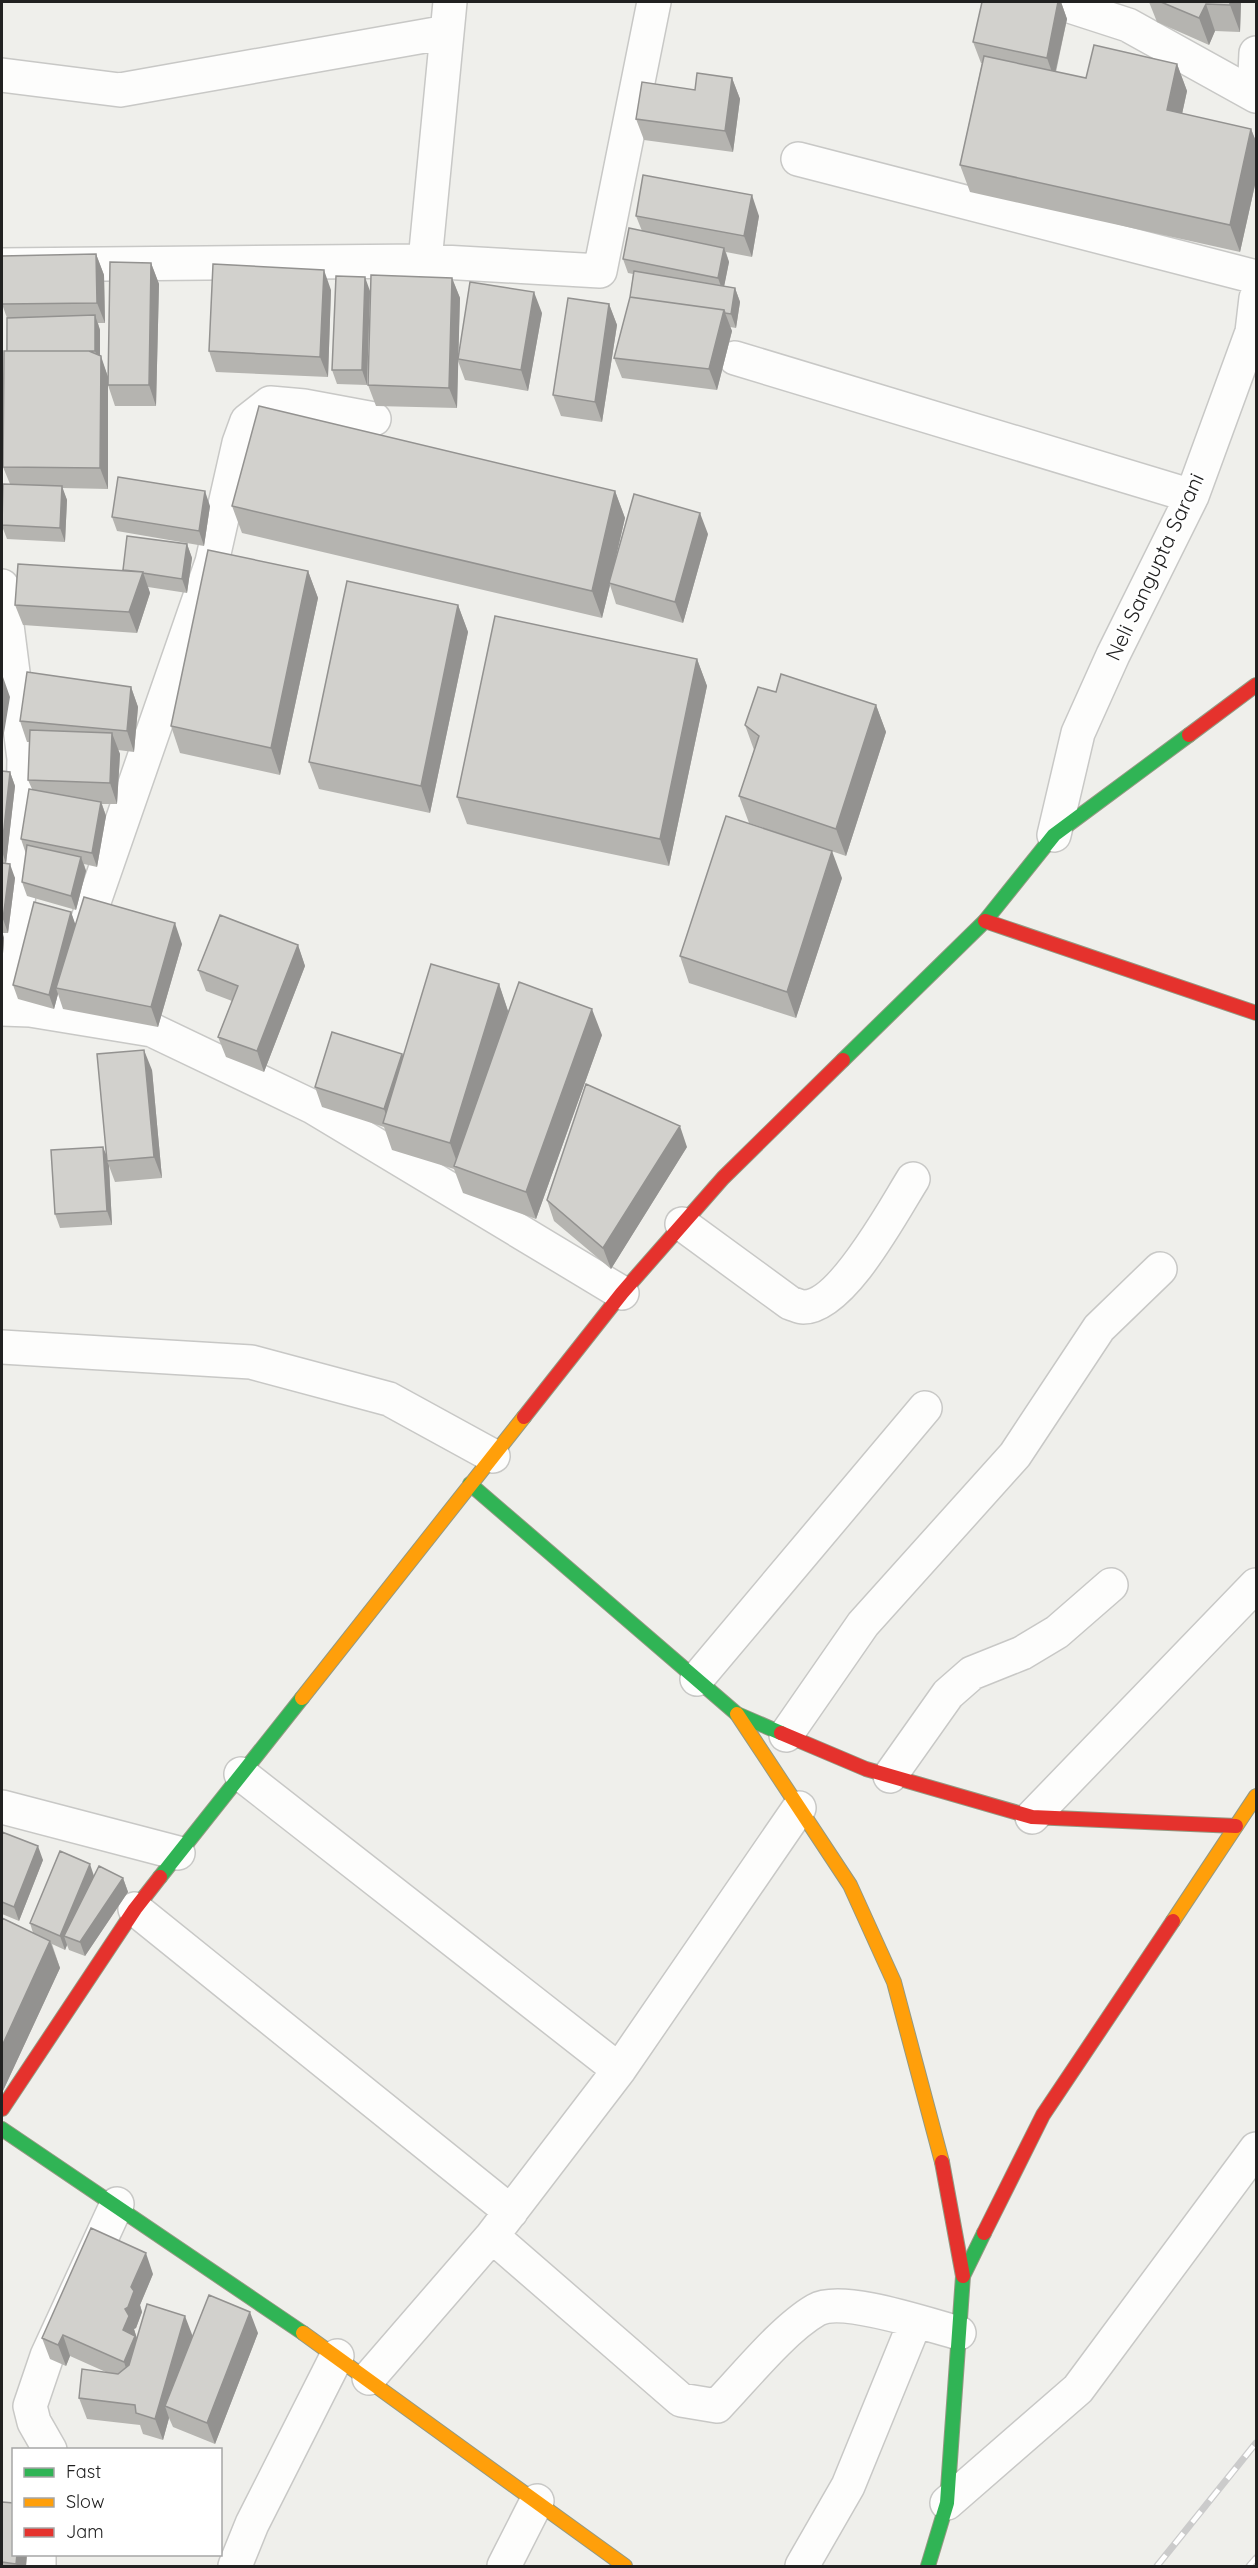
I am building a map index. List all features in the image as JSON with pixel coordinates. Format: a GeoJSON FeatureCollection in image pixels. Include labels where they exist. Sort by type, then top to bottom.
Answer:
{"type":"FeatureCollection","features":[{"type":"Feature","properties":{"kind":"street"},"geometry":{"type":"LineString","coordinates":[[2,265],[425,261],[600,271],[654,2]]}},
{"type":"Feature","properties":{"kind":"street"},"geometry":{"type":"LineString","coordinates":[[1056,2],[1129,13],[1255,95]]}},
{"type":"Feature","properties":{"kind":"street"},"geometry":{"type":"LineString","coordinates":[[2,75],[120,90],[448,17],[425,261]]}},
{"type":"Feature","properties":{"kind":"street"},"geometry":{"type":"LineString","coordinates":[[1255,95],[1257,53]]}},
{"type":"Feature","properties":{"kind":"street"},"geometry":{"type":"LineString","coordinates":[[798,159],[1257,277]]}},
{"type":"Feature","properties":{"kind":"street","name":"Neli Sangupta Sarani"},"geometry":{"type":"LineString","coordinates":[[1054,835],[1078,733],[1113,655],[1192,496],[1254,331],[1257,298]]}},
{"type":"Feature","properties":{"kind":"street"},"geometry":{"type":"LineString","coordinates":[[735,358],[1192,496]]}},
{"type":"Feature","properties":{"kind":"street"},"geometry":{"type":"LineString","coordinates":[[55,1014],[212,562],[238,443],[247,421],[270,403],[304,406],[374,419]]}},
{"type":"Feature","properties":{"kind":"street"},"geometry":{"type":"LineString","coordinates":[[2,586],[24,759],[22,861],[5,1008],[152,1030],[313,1107],[622,1293]]}},
{"type":"Feature","properties":{"kind":"street"},"geometry":{"type":"LineString","coordinates":[[2,2109],[135,1909],[178,1853],[622,1293],[682,1224],[723,1178],[986,921],[1054,835],[1257,685]]}},
{"type":"Feature","properties":{"kind":"street"},"geometry":{"type":"LineString","coordinates":[[986,921],[1200,996],[1257,1013]]}},
{"type":"Feature","properties":{"kind":"street"},"geometry":{"type":"LineString","coordinates":[[682,1224],[790,1303],[804,1307],[827,1298],[852,1275],[913,1179]]}},
{"type":"Feature","properties":{"kind":"street"},"geometry":{"type":"LineString","coordinates":[[786,1735],[863,1624],[1015,1455],[1099,1328],[1160,1269]]}},
{"type":"Feature","properties":{"kind":"street"},"geometry":{"type":"LineString","coordinates":[[2,1347],[251,1362],[389,1399],[493,1456]]}},
{"type":"Feature","properties":{"kind":"street"},"geometry":{"type":"LineString","coordinates":[[697,1679],[925,1408]]}},
{"type":"Feature","properties":{"kind":"street"},"geometry":{"type":"LineString","coordinates":[[470,1484],[737,1714],[850,1885],[894,1982],[939,2148],[963,2276],[947,2503],[928,2566]]}},
{"type":"Feature","properties":{"kind":"street"},"geometry":{"type":"LineString","coordinates":[[890,1776],[948,1694],[972,1673],[1022,1653],[1057,1632],[1111,1585]]}},
{"type":"Feature","properties":{"kind":"street"},"geometry":{"type":"LineString","coordinates":[[1032,1817],[1257,1585]]}},
{"type":"Feature","properties":{"kind":"street"},"geometry":{"type":"LineString","coordinates":[[737,1714],[866,1769],[1032,1817],[1236,1826]]}},
{"type":"Feature","properties":{"kind":"street"},"geometry":{"type":"LineString","coordinates":[[241,1774],[619,2070]]}},
{"type":"Feature","properties":{"kind":"street"},"geometry":{"type":"LineString","coordinates":[[963,2276],[1043,2115],[1257,1796]]}},
{"type":"Feature","properties":{"kind":"street"},"geometry":{"type":"LineString","coordinates":[[2,1807],[178,1853]]}},
{"type":"Feature","properties":{"kind":"street"},"geometry":{"type":"LineString","coordinates":[[369,2378],[501,2224],[619,2070],[800,1809]]}},
{"type":"Feature","properties":{"kind":"street"},"geometry":{"type":"LineString","coordinates":[[135,1909],[501,2224],[681,2400],[717,2406],[782,2338],[817,2309],[841,2306],[959,2333]]}},
{"type":"Feature","properties":{"kind":"street"},"geometry":{"type":"LineString","coordinates":[[2,2129],[117,2204],[369,2378],[625,2566]]}},
{"type":"Feature","properties":{"kind":"street"},"geometry":{"type":"LineString","coordinates":[[947,2503],[1078,2389],[1257,2149]]}},
{"type":"Feature","properties":{"kind":"street"},"geometry":{"type":"LineString","coordinates":[[49,2448],[34,2422],[30,2406],[46,2356],[117,2204]]}},
{"type":"Feature","properties":{"kind":"street"},"geometry":{"type":"LineString","coordinates":[[802,2566],[848,2486],[915,2322]]}},
{"type":"Feature","properties":{"kind":"street"},"geometry":{"type":"LineString","coordinates":[[234,2566],[252,2524],[337,2356]]}},
{"type":"Feature","properties":{"kind":"street"},"geometry":{"type":"LineString","coordinates":[[504,2566],[537,2501]]}},
{"type":"Feature","properties":{"kind":"building"},"geometry":{"type":"Polygon","coordinates":[[[982,2],[1058,2],[1047,58],[973,42],[982,2]]]}},
{"type":"Feature","properties":{"kind":"building"},"geometry":{"type":"Polygon","coordinates":[[[1161,2],[1230,2],[1230,5],[1206,4],[1199,18],[1161,2]]]}},
{"type":"Feature","properties":{"kind":"building"},"geometry":{"type":"Polygon","coordinates":[[[1094,45],[1177,64],[1167,110],[1251,129],[1230,225],[960,165],[984,56],[1086,78],[1094,45]]]}},
{"type":"Feature","properties":{"kind":"building"},"geometry":{"type":"Polygon","coordinates":[[[697,73],[732,78],[725,131],[636,119],[642,82],[695,90],[697,73]]]}},
{"type":"Feature","properties":{"kind":"building"},"geometry":{"type":"Polygon","coordinates":[[[643,175],[752,195],[744,236],[636,216],[643,175]]]}},
{"type":"Feature","properties":{"kind":"building"},"geometry":{"type":"Polygon","coordinates":[[[629,228],[724,248],[718,278],[623,259],[629,228]]]}},
{"type":"Feature","properties":{"kind":"building"},"geometry":{"type":"Polygon","coordinates":[[[96,254],[97,303],[2,304],[2,256],[96,254]]]}},
{"type":"Feature","properties":{"kind":"building"},"geometry":{"type":"Polygon","coordinates":[[[110,262],[151,263],[149,385],[108,385],[110,262]]]}},
{"type":"Feature","properties":{"kind":"building"},"geometry":{"type":"Polygon","coordinates":[[[213,264],[324,270],[320,357],[209,351],[213,264]]]}},
{"type":"Feature","properties":{"kind":"building"},"geometry":{"type":"Polygon","coordinates":[[[634,271],[735,288],[731,314],[725,313],[724,310],[630,297],[634,271]]]}},
{"type":"Feature","properties":{"kind":"building"},"geometry":{"type":"Polygon","coordinates":[[[371,275],[452,278],[449,388],[368,385],[371,275]]]}},
{"type":"Feature","properties":{"kind":"building"},"geometry":{"type":"Polygon","coordinates":[[[336,276],[365,277],[362,370],[332,370],[336,276]]]}},
{"type":"Feature","properties":{"kind":"building"},"geometry":{"type":"Polygon","coordinates":[[[470,282],[534,292],[521,370],[458,359],[470,282]]]}},
{"type":"Feature","properties":{"kind":"building"},"geometry":{"type":"Polygon","coordinates":[[[630,297],[724,310],[709,369],[614,358],[630,297]]]}},
{"type":"Feature","properties":{"kind":"building"},"geometry":{"type":"Polygon","coordinates":[[[568,298],[609,304],[595,402],[553,395],[568,298]]]}},
{"type":"Feature","properties":{"kind":"building"},"geometry":{"type":"Polygon","coordinates":[[[95,315],[95,351],[7,351],[7,318],[95,315]]]}},
{"type":"Feature","properties":{"kind":"building"},"geometry":{"type":"Polygon","coordinates":[[[4,351],[89,351],[101,356],[100,468],[3,467],[4,351]]]}},
{"type":"Feature","properties":{"kind":"building"},"geometry":{"type":"Polygon","coordinates":[[[259,406],[615,491],[592,591],[232,506],[259,406]]]}},
{"type":"Feature","properties":{"kind":"building"},"geometry":{"type":"Polygon","coordinates":[[[118,477],[205,491],[199,531],[112,517],[118,477]]]}},
{"type":"Feature","properties":{"kind":"building"},"geometry":{"type":"Polygon","coordinates":[[[3,484],[62,486],[60,528],[2,525],[3,484]]]}},
{"type":"Feature","properties":{"kind":"building"},"geometry":{"type":"Polygon","coordinates":[[[634,494],[700,513],[675,602],[609,583],[634,494]]]}},
{"type":"Feature","properties":{"kind":"building"},"geometry":{"type":"Polygon","coordinates":[[[127,536],[187,544],[182,579],[123,570],[127,536]]]}},
{"type":"Feature","properties":{"kind":"building"},"geometry":{"type":"Polygon","coordinates":[[[208,550],[308,571],[271,748],[171,726],[208,550]]]}},
{"type":"Feature","properties":{"kind":"building"},"geometry":{"type":"Polygon","coordinates":[[[18,564],[143,572],[129,612],[15,605],[18,564]]]}},
{"type":"Feature","properties":{"kind":"building"},"geometry":{"type":"Polygon","coordinates":[[[347,581],[458,605],[421,786],[309,762],[347,581]]]}},
{"type":"Feature","properties":{"kind":"building"},"geometry":{"type":"Polygon","coordinates":[[[495,616],[697,659],[660,839],[457,797],[495,616]]]}},
{"type":"Feature","properties":{"kind":"building"},"geometry":{"type":"Polygon","coordinates":[[[27,672],[131,687],[127,731],[20,721],[27,672]]]}},
{"type":"Feature","properties":{"kind":"building"},"geometry":{"type":"Polygon","coordinates":[[[781,674],[876,705],[836,829],[739,796],[759,736],[745,725],[758,687],[776,692],[781,674]]]}},
{"type":"Feature","properties":{"kind":"building"},"geometry":{"type":"Polygon","coordinates":[[[30,730],[112,733],[110,783],[28,780],[30,730]]]}},
{"type":"Feature","properties":{"kind":"building"},"geometry":{"type":"Polygon","coordinates":[[[2,771],[10,772],[2,847],[2,771]]]}},
{"type":"Feature","properties":{"kind":"building"},"geometry":{"type":"Polygon","coordinates":[[[29,789],[101,802],[92,853],[21,839],[29,789]]]}},
{"type":"Feature","properties":{"kind":"building"},"geometry":{"type":"Polygon","coordinates":[[[726,816],[832,851],[787,992],[680,956],[726,816]]]}},
{"type":"Feature","properties":{"kind":"building"},"geometry":{"type":"Polygon","coordinates":[[[27,845],[81,857],[71,896],[22,882],[27,845]]]}},
{"type":"Feature","properties":{"kind":"building"},"geometry":{"type":"Polygon","coordinates":[[[2,863],[10,864],[3,919],[2,919],[2,863]]]}},
{"type":"Feature","properties":{"kind":"building"},"geometry":{"type":"Polygon","coordinates":[[[84,897],[175,923],[151,1007],[56,988],[84,897]]]}},
{"type":"Feature","properties":{"kind":"building"},"geometry":{"type":"Polygon","coordinates":[[[34,902],[71,912],[49,995],[13,985],[34,902]]]}},
{"type":"Feature","properties":{"kind":"building"},"geometry":{"type":"Polygon","coordinates":[[[220,915],[298,945],[257,1051],[218,1037],[238,986],[198,970],[220,915]]]}},
{"type":"Feature","properties":{"kind":"building"},"geometry":{"type":"Polygon","coordinates":[[[431,964],[499,984],[450,1143],[383,1123],[431,964]]]}},
{"type":"Feature","properties":{"kind":"building"},"geometry":{"type":"Polygon","coordinates":[[[519,982],[592,1009],[526,1192],[454,1166],[519,982]]]}},
{"type":"Feature","properties":{"kind":"building"},"geometry":{"type":"Polygon","coordinates":[[[332,1032],[402,1054],[384,1109],[315,1087],[332,1032]]]}},
{"type":"Feature","properties":{"kind":"building"},"geometry":{"type":"Polygon","coordinates":[[[144,1050],[154,1157],[107,1161],[97,1054],[144,1050]]]}},
{"type":"Feature","properties":{"kind":"building"},"geometry":{"type":"Polygon","coordinates":[[[586,1084],[680,1126],[603,1248],[547,1200],[586,1084]]]}},
{"type":"Feature","properties":{"kind":"building"},"geometry":{"type":"Polygon","coordinates":[[[103,1147],[107,1211],[55,1214],[51,1150],[103,1147]]]}},
{"type":"Feature","properties":{"kind":"building"},"geometry":{"type":"Polygon","coordinates":[[[2,1832],[38,1846],[14,1907],[2,1902],[2,1832]]]}},
{"type":"Feature","properties":{"kind":"building"},"geometry":{"type":"Polygon","coordinates":[[[60,1851],[90,1864],[60,1936],[30,1923],[60,1851]]]}},
{"type":"Feature","properties":{"kind":"building"},"geometry":{"type":"Polygon","coordinates":[[[99,1866],[123,1878],[80,1942],[64,1936],[99,1866]]]}},
{"type":"Feature","properties":{"kind":"building"},"geometry":{"type":"Polygon","coordinates":[[[2,1918],[50,1941],[2,2046],[2,1918]]]}},
{"type":"Feature","properties":{"kind":"building"},"geometry":{"type":"Polygon","coordinates":[[[91,2228],[146,2253],[131,2287],[134,2291],[128,2307],[125,2309],[129,2316],[123,2330],[135,2336],[124,2362],[63,2335],[58,2345],[42,2338],[91,2228]]]}},
{"type":"Feature","properties":{"kind":"building"},"geometry":{"type":"Polygon","coordinates":[[[209,2295],[250,2312],[207,2423],[165,2406],[209,2295]]]}},
{"type":"Feature","properties":{"kind":"building"},"geometry":{"type":"Polygon","coordinates":[[[147,2304],[185,2316],[155,2419],[136,2413],[135,2405],[79,2398],[82,2369],[118,2374],[129,2365],[147,2304]]]}},
{"type":"Feature","properties":{"kind":"building"},"geometry":{"type":"Polygon","coordinates":[[[2,2502],[12,2503],[12,2556],[17,2556],[16,2564],[2,2562],[2,2502]]]}},
{"type":"Feature","properties":{"kind":"railway"},"geometry":{"type":"LineString","coordinates":[[1157,2566],[1256,2443]]}},
{"type":"Feature","properties":{"kind":"railway"},"geometry":{"type":"LineString","coordinates":[[1249,2566],[1256,2558]]}},
{"type":"Feature","properties":{"kind":"traffic: fast"},"geometry":{"type":"LineString","coordinates":[[843,1060],[985,921],[1054,835],[1189,735]]}},
{"type":"Feature","properties":{"kind":"traffic: fast"},"geometry":{"type":"LineString","coordinates":[[470,1484],[737,1714],[781,1733]]}},
{"type":"Feature","properties":{"kind":"traffic: fast"},"geometry":{"type":"LineString","coordinates":[[160,1877],[302,1698]]}},
{"type":"Feature","properties":{"kind":"traffic: fast"},"geometry":{"type":"LineString","coordinates":[[2,2129],[303,2333]]}},
{"type":"Feature","properties":{"kind":"traffic: fast"},"geometry":{"type":"LineString","coordinates":[[928,2566],[947,2503],[963,2276],[984,2233]]}},
{"type":"Feature","properties":{"kind":"traffic: slow"},"geometry":{"type":"LineString","coordinates":[[302,1698],[524,1417]]}},
{"type":"Feature","properties":{"kind":"traffic: slow"},"geometry":{"type":"LineString","coordinates":[[737,1714],[850,1885],[894,1982],[942,2162]]}},
{"type":"Feature","properties":{"kind":"traffic: slow"},"geometry":{"type":"LineString","coordinates":[[1173,1921],[1256,1796]]}},
{"type":"Feature","properties":{"kind":"traffic: slow"},"geometry":{"type":"LineString","coordinates":[[303,2333],[625,2566]]}},
{"type":"Feature","properties":{"kind":"traffic: jam"},"geometry":{"type":"LineString","coordinates":[[1189,735],[1256,685]]}},
{"type":"Feature","properties":{"kind":"traffic: jam"},"geometry":{"type":"LineString","coordinates":[[985,921],[1256,1013]]}},
{"type":"Feature","properties":{"kind":"traffic: jam"},"geometry":{"type":"LineString","coordinates":[[524,1417],[622,1293],[723,1178],[843,1060]]}},
{"type":"Feature","properties":{"kind":"traffic: jam"},"geometry":{"type":"LineString","coordinates":[[781,1733],[866,1769],[1032,1817],[1236,1826]]}},
{"type":"Feature","properties":{"kind":"traffic: jam"},"geometry":{"type":"LineString","coordinates":[[2,2109],[135,1909],[160,1877]]}},
{"type":"Feature","properties":{"kind":"traffic: jam"},"geometry":{"type":"LineString","coordinates":[[984,2233],[1043,2115],[1173,1921]]}},
{"type":"Feature","properties":{"kind":"traffic: jam"},"geometry":{"type":"LineString","coordinates":[[942,2162],[963,2276]]}}]}
